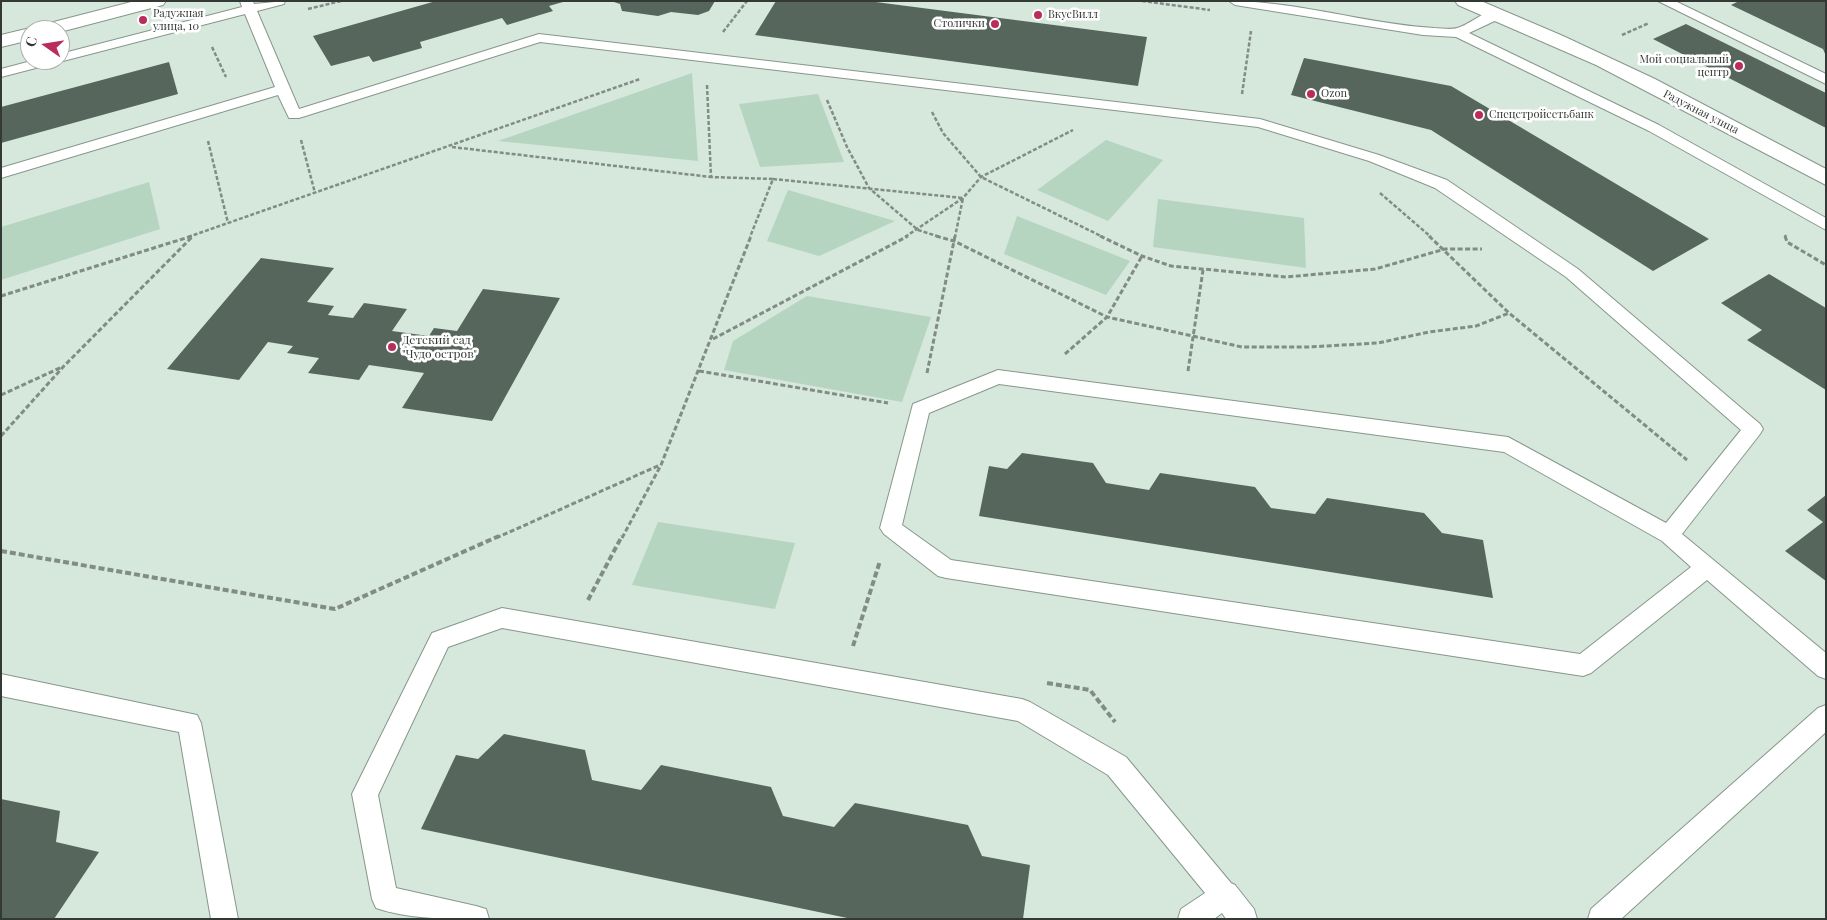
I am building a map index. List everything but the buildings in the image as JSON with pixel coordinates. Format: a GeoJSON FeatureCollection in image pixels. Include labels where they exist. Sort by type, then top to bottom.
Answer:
{"type":"FeatureCollection","features":[{"type":"Feature","properties":{"kind":"street"},"geometry":{"type":"LineString","coordinates":[[70,24],[157,1]]}},
{"type":"Feature","properties":{"kind":"street","name":"Радужная улица"},"geometry":{"type":"LineString","coordinates":[[1464,1],[1498,14],[1624,72],[1826,178]]}},
{"type":"Feature","properties":{"kind":"street"},"geometry":{"type":"LineString","coordinates":[[1498,14],[1516,1]]}},
{"type":"Feature","properties":{"kind":"street"},"geometry":{"type":"LineString","coordinates":[[1,41],[20,36]]}},
{"type":"Feature","properties":{"kind":"lane"},"geometry":{"type":"LineString","coordinates":[[70,55],[247,5],[279,1]]}},
{"type":"Feature","properties":{"kind":"lane"},"geometry":{"type":"LineString","coordinates":[[1234,1],[1423,31],[1459,32],[1654,128],[1826,225]]}},
{"type":"Feature","properties":{"kind":"lane"},"geometry":{"type":"LineString","coordinates":[[1664,1],[1826,80]]}},
{"type":"Feature","properties":{"kind":"lane"},"geometry":{"type":"LineString","coordinates":[[247,5],[294,115],[539,38],[705,56],[1260,123],[1374,158],[1441,184],[1572,274],[1753,429],[1669,535]]}},
{"type":"Feature","properties":{"kind":"lane"},"geometry":{"type":"LineString","coordinates":[[1459,32],[1479,21],[1498,14]]}},
{"type":"Feature","properties":{"kind":"lane"},"geometry":{"type":"LineString","coordinates":[[1,73],[20,68]]}},
{"type":"Feature","properties":{"kind":"lane"},"geometry":{"type":"LineString","coordinates":[[1,173],[282,89]]}},
{"type":"Feature","properties":{"kind":"lane"},"geometry":{"type":"LineString","coordinates":[[1708,567],[1583,665],[946,570],[891,528],[920,409],[998,377],[1508,445],[1669,535],[1708,567],[1826,668]]}},
{"type":"Feature","properties":{"kind":"lane"},"geometry":{"type":"LineString","coordinates":[[476,919],[384,899],[365,794],[440,640],[502,618],[1022,710],[1118,766],[1226,894],[1244,919]]}},
{"type":"Feature","properties":{"kind":"lane"},"geometry":{"type":"LineString","coordinates":[[1,685],[190,723],[225,919]]}},
{"type":"Feature","properties":{"kind":"lane"},"geometry":{"type":"LineString","coordinates":[[1601,919],[1826,716]]}},
{"type":"Feature","properties":{"kind":"lane"},"geometry":{"type":"LineString","coordinates":[[1191,919],[1226,894]]}},
{"type":"Feature","properties":{"kind":"path"},"geometry":{"type":"LineString","coordinates":[[711,177],[705,56],[747,1]]}},
{"type":"Feature","properties":{"kind":"path"},"geometry":{"type":"LineString","coordinates":[[1238,120],[1252,25]]}},
{"type":"Feature","properties":{"kind":"path"},"geometry":{"type":"LineString","coordinates":[[210,44],[239,102]]}},
{"type":"Feature","properties":{"kind":"path"},"geometry":{"type":"LineString","coordinates":[[814,69],[847,147],[869,188],[918,230],[954,241],[1107,317],[1242,347],[1309,347],[1378,343],[1429,332],[1476,326],[1510,313]]}},
{"type":"Feature","properties":{"kind":"path"},"geometry":{"type":"LineString","coordinates":[[1,296],[194,235],[451,147],[649,76]]}},
{"type":"Feature","properties":{"kind":"path"},"geometry":{"type":"LineString","coordinates":[[916,82],[943,133],[981,177],[1142,256],[1171,266],[1286,276],[1365,270],[1445,250],[1490,249]]}},
{"type":"Feature","properties":{"kind":"path"},"geometry":{"type":"LineString","coordinates":[[712,340],[918,230],[963,198],[981,177],[1120,106]]}},
{"type":"Feature","properties":{"kind":"path"},"geometry":{"type":"LineString","coordinates":[[201,113],[228,223]]}},
{"type":"Feature","properties":{"kind":"path"},"geometry":{"type":"LineString","coordinates":[[294,115],[315,193]]}},
{"type":"Feature","properties":{"kind":"path"},"geometry":{"type":"LineString","coordinates":[[451,147],[711,177],[773,179],[963,198]]}},
{"type":"Feature","properties":{"kind":"path"},"geometry":{"type":"LineString","coordinates":[[585,606],[661,465],[712,340],[773,179]]}},
{"type":"Feature","properties":{"kind":"path"},"geometry":{"type":"LineString","coordinates":[[1377,191],[1445,250],[1510,313],[1712,481]]}},
{"type":"Feature","properties":{"kind":"path"},"geometry":{"type":"LineString","coordinates":[[699,372],[920,409],[963,198]]}},
{"type":"Feature","properties":{"kind":"path"},"geometry":{"type":"LineString","coordinates":[[1,436],[64,366],[194,235]]}},
{"type":"Feature","properties":{"kind":"path"},"geometry":{"type":"LineString","coordinates":[[1034,382],[1107,317],[1142,256]]}},
{"type":"Feature","properties":{"kind":"path"},"geometry":{"type":"LineString","coordinates":[[1184,402],[1191,335],[1203,270]]}},
{"type":"Feature","properties":{"kind":"path"},"geometry":{"type":"LineString","coordinates":[[1,395],[64,366]]}},
{"type":"Feature","properties":{"kind":"path"},"geometry":{"type":"LineString","coordinates":[[1,551],[335,609],[661,465]]}},
{"type":"Feature","properties":{"kind":"path"},"geometry":{"type":"LineString","coordinates":[[852,650],[891,528]]}},
{"type":"Feature","properties":{"kind":"path"},"geometry":{"type":"LineString","coordinates":[[1043,682],[1090,690],[1120,729]]}},
{"type":"Feature","properties":{"kind":"green space"},"geometry":{"type":"Polygon","coordinates":[[[692,73],[698,161],[498,141],[692,73]]]}},
{"type":"Feature","properties":{"kind":"green space"},"geometry":{"type":"Polygon","coordinates":[[[818,94],[844,162],[760,167],[739,104],[818,94]]]}},
{"type":"Feature","properties":{"kind":"green space"},"geometry":{"type":"Polygon","coordinates":[[[1106,140],[1163,160],[1108,221],[1037,190],[1106,140]]]}},
{"type":"Feature","properties":{"kind":"green space"},"geometry":{"type":"Polygon","coordinates":[[[149,182],[160,229],[1,280],[1,227],[149,182]]]}},
{"type":"Feature","properties":{"kind":"green space"},"geometry":{"type":"Polygon","coordinates":[[[788,190],[895,221],[819,256],[767,241],[788,190]]]}},
{"type":"Feature","properties":{"kind":"green space"},"geometry":{"type":"Polygon","coordinates":[[[1158,199],[1304,218],[1306,268],[1153,247],[1158,199]]]}},
{"type":"Feature","properties":{"kind":"green space"},"geometry":{"type":"Polygon","coordinates":[[[1017,216],[1130,261],[1106,295],[1004,254],[1017,216]]]}},
{"type":"Feature","properties":{"kind":"green space"},"geometry":{"type":"Polygon","coordinates":[[[807,296],[931,317],[902,402],[724,370],[733,341],[807,296]]]}},
{"type":"Feature","properties":{"kind":"green space"},"geometry":{"type":"Polygon","coordinates":[[[658,522],[795,543],[775,609],[632,585],[658,522]]]}},
{"type":"Feature","properties":{"kind":"place","name":"ВкусВилл"},"geometry":{"type":"Point","coordinates":[1038,15]}},
{"type":"Feature","properties":{"kind":"place","name":"Радужная улица, 10"},"geometry":{"type":"Point","coordinates":[143,20]}},
{"type":"Feature","properties":{"kind":"place","name":"Столички"},"geometry":{"type":"Point","coordinates":[995,24]}},
{"type":"Feature","properties":{"kind":"place","name":"Мой социальный центр"},"geometry":{"type":"Point","coordinates":[1739,66]}},
{"type":"Feature","properties":{"kind":"place","name":"Ozon"},"geometry":{"type":"Point","coordinates":[1311,94]}},
{"type":"Feature","properties":{"kind":"place","name":"Спецстройсетьбанк"},"geometry":{"type":"Point","coordinates":[1479,115]}},
{"type":"Feature","properties":{"kind":"place","name":"Детский сад \"Чудо остров\""},"geometry":{"type":"Point","coordinates":[392,347]}}]}
